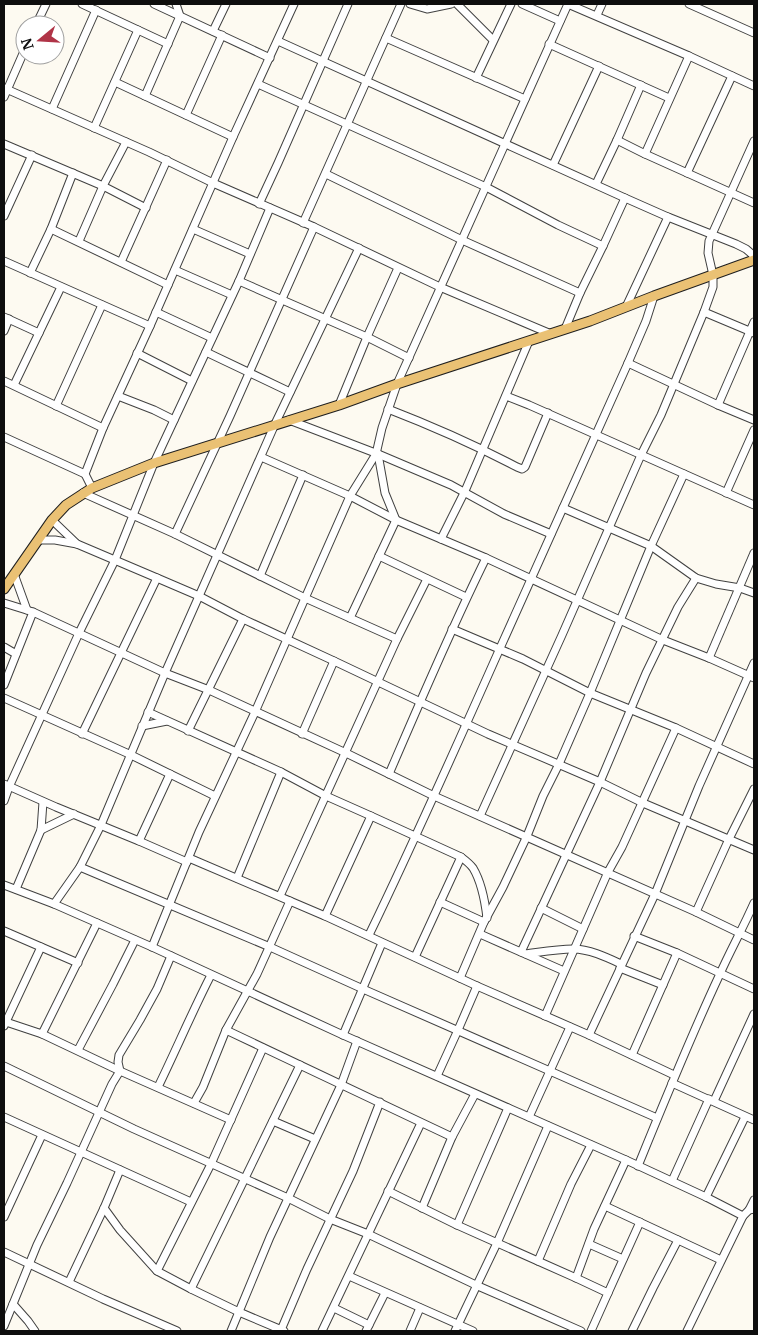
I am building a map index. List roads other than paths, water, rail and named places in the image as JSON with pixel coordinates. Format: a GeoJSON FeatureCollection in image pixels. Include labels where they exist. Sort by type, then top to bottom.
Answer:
{"type":"FeatureCollection","features":[{"type":"Feature","properties":{"kind":"main road"},"geometry":{"type":"LineString","coordinates":[[4,589],[52,520],[66,505],[92,488],[154,463],[338,405],[551,334],[713,275],[754,258]]}},
{"type":"Feature","properties":{"kind":"street"},"geometry":{"type":"LineString","coordinates":[[82,4],[168,44]]}},
{"type":"Feature","properties":{"kind":"street"},"geometry":{"type":"LineString","coordinates":[[154,4],[270,58]]}},
{"type":"Feature","properties":{"kind":"street"},"geometry":{"type":"LineString","coordinates":[[145,96],[180,16],[176,4]]}},
{"type":"Feature","properties":{"kind":"street"},"geometry":{"type":"LineString","coordinates":[[213,31],[226,4]]}},
{"type":"Feature","properties":{"kind":"street"},"geometry":{"type":"LineString","coordinates":[[85,474],[103,428],[294,4]]}},
{"type":"Feature","properties":{"kind":"street"},"geometry":{"type":"LineString","coordinates":[[259,204],[324,62],[348,4]]}},
{"type":"Feature","properties":{"kind":"street"},"geometry":{"type":"LineString","coordinates":[[303,223],[401,4]]}},
{"type":"Feature","properties":{"kind":"street"},"geometry":{"type":"LineString","coordinates":[[410,4],[427,9],[451,4]]}},
{"type":"Feature","properties":{"kind":"street"},"geometry":{"type":"LineString","coordinates":[[457,4],[493,40]]}},
{"type":"Feature","properties":{"kind":"street"},"geometry":{"type":"LineString","coordinates":[[476,78],[511,4]]}},
{"type":"Feature","properties":{"kind":"street"},"geometry":{"type":"LineString","coordinates":[[522,4],[560,21]]}},
{"type":"Feature","properties":{"kind":"street"},"geometry":{"type":"LineString","coordinates":[[152,947],[215,796],[255,712],[350,496],[377,454],[382,428],[397,384],[568,4],[597,15],[754,86]]}},
{"type":"Feature","properties":{"kind":"street"},"geometry":{"type":"LineString","coordinates":[[597,15],[602,4]]}},
{"type":"Feature","properties":{"kind":"street"},"geometry":{"type":"LineString","coordinates":[[689,4],[753,30]]}},
{"type":"Feature","properties":{"kind":"street"},"geometry":{"type":"LineString","coordinates":[[708,12],[712,4]]}},
{"type":"Feature","properties":{"kind":"street"},"geometry":{"type":"LineString","coordinates":[[52,109],[96,10]]}},
{"type":"Feature","properties":{"kind":"street"},"geometry":{"type":"LineString","coordinates":[[94,128],[138,30]]}},
{"type":"Feature","properties":{"kind":"street"},"geometry":{"type":"LineString","coordinates":[[186,115],[222,35]]}},
{"type":"Feature","properties":{"kind":"street"},"geometry":{"type":"LineString","coordinates":[[386,38],[525,99]]}},
{"type":"Feature","properties":{"kind":"street"},"geometry":{"type":"LineString","coordinates":[[278,40],[625,198],[736,244],[746,249],[754,258]]}},
{"type":"Feature","properties":{"kind":"street"},"geometry":{"type":"LineString","coordinates":[[549,44],[669,98]]}},
{"type":"Feature","properties":{"kind":"street"},"geometry":{"type":"LineString","coordinates":[[645,154],[688,56]]}},
{"type":"Feature","properties":{"kind":"street"},"geometry":{"type":"LineString","coordinates":[[17,65],[5,91],[52,109],[167,160],[213,183],[359,248],[398,268],[551,334]]}},
{"type":"Feature","properties":{"kind":"street"},"geometry":{"type":"LineString","coordinates":[[553,165],[599,66]]}},
{"type":"Feature","properties":{"kind":"street"},"geometry":{"type":"LineString","coordinates":[[687,173],[732,76]]}},
{"type":"Feature","properties":{"kind":"street"},"geometry":{"type":"LineString","coordinates":[[115,82],[233,137]]}},
{"type":"Feature","properties":{"kind":"street"},"geometry":{"type":"LineString","coordinates":[[258,84],[486,186],[558,225],[603,246]]}},
{"type":"Feature","properties":{"kind":"street"},"geometry":{"type":"LineString","coordinates":[[596,184],[641,85]]}},
{"type":"Feature","properties":{"kind":"street"},"geometry":{"type":"LineString","coordinates":[[617,140],[754,202]]}},
{"type":"Feature","properties":{"kind":"street"},"geometry":{"type":"LineString","coordinates":[[480,816],[674,384],[704,312],[711,294],[713,275],[708,253],[711,234],[754,141]]}},
{"type":"Feature","properties":{"kind":"street"},"geometry":{"type":"LineString","coordinates":[[79,242],[103,186],[126,142]]}},
{"type":"Feature","properties":{"kind":"street"},"geometry":{"type":"LineString","coordinates":[[4,144],[103,186],[146,208]]}},
{"type":"Feature","properties":{"kind":"street"},"geometry":{"type":"LineString","coordinates":[[4,216],[32,155]]}},
{"type":"Feature","properties":{"kind":"street"},"geometry":{"type":"LineString","coordinates":[[122,262],[167,160]]}},
{"type":"Feature","properties":{"kind":"street"},"geometry":{"type":"LineString","coordinates":[[30,273],[51,229],[73,173]]}},
{"type":"Feature","properties":{"kind":"street"},"geometry":{"type":"LineString","coordinates":[[326,174],[462,240],[580,293]]}},
{"type":"Feature","properties":{"kind":"street"},"geometry":{"type":"LineString","coordinates":[[565,329],[625,198]]}},
{"type":"Feature","properties":{"kind":"street"},"geometry":{"type":"LineString","coordinates":[[4,801],[6,786],[42,715],[115,560],[154,463],[239,281],[270,208]]}},
{"type":"Feature","properties":{"kind":"street"},"geometry":{"type":"LineString","coordinates":[[626,307],[668,217]]}},
{"type":"Feature","properties":{"kind":"street"},"geometry":{"type":"LineString","coordinates":[[175,534],[314,227]]}},
{"type":"Feature","properties":{"kind":"street"},"geometry":{"type":"LineString","coordinates":[[51,229],[168,285]]}},
{"type":"Feature","properties":{"kind":"street"},"geometry":{"type":"LineString","coordinates":[[193,229],[250,254]]}},
{"type":"Feature","properties":{"kind":"street"},"geometry":{"type":"LineString","coordinates":[[54,904],[80,867],[101,824],[129,754],[275,424],[359,248]]}},
{"type":"Feature","properties":{"kind":"street"},"geometry":{"type":"LineString","coordinates":[[4,261],[150,326]]}},
{"type":"Feature","properties":{"kind":"street"},"geometry":{"type":"LineString","coordinates":[[338,405],[398,268]]}},
{"type":"Feature","properties":{"kind":"street"},"geometry":{"type":"LineString","coordinates":[[175,270],[232,295]]}},
{"type":"Feature","properties":{"kind":"street"},"geometry":{"type":"LineString","coordinates":[[239,281],[367,337],[409,358]]}},
{"type":"Feature","properties":{"kind":"street"},"geometry":{"type":"LineString","coordinates":[[14,385],[61,287]]}},
{"type":"Feature","properties":{"kind":"street"},"geometry":{"type":"LineString","coordinates":[[369,935],[467,724],[596,435],[646,321],[654,296]]}},
{"type":"Feature","properties":{"kind":"street"},"geometry":{"type":"LineString","coordinates":[[56,406],[102,305]]}},
{"type":"Feature","properties":{"kind":"street"},"geometry":{"type":"LineString","coordinates":[[156,312],[212,338]]}},
{"type":"Feature","properties":{"kind":"street"},"geometry":{"type":"LineString","coordinates":[[704,312],[752,332]]}},
{"type":"Feature","properties":{"kind":"street"},"geometry":{"type":"LineString","coordinates":[[4,331],[6,318],[39,333]]}},
{"type":"Feature","properties":{"kind":"street"},"geometry":{"type":"LineString","coordinates":[[718,405],[752,332],[754,322]]}},
{"type":"Feature","properties":{"kind":"street"},"geometry":{"type":"LineString","coordinates":[[441,539],[464,492],[529,341]]}},
{"type":"Feature","properties":{"kind":"street"},"geometry":{"type":"LineString","coordinates":[[206,352],[290,392]]}},
{"type":"Feature","properties":{"kind":"street"},"geometry":{"type":"LineString","coordinates":[[137,354],[192,381]]}},
{"type":"Feature","properties":{"kind":"street"},"geometry":{"type":"LineString","coordinates":[[628,363],[754,420]]}},
{"type":"Feature","properties":{"kind":"street"},"geometry":{"type":"LineString","coordinates":[[4,381],[103,428]]}},
{"type":"Feature","properties":{"kind":"street"},"geometry":{"type":"LineString","coordinates":[[118,396],[174,420]]}},
{"type":"Feature","properties":{"kind":"street"},"geometry":{"type":"LineString","coordinates":[[506,396],[754,505]]}},
{"type":"Feature","properties":{"kind":"street"},"geometry":{"type":"LineString","coordinates":[[388,410],[424,423],[522,469],[525,467],[548,413]]}},
{"type":"Feature","properties":{"kind":"street"},"geometry":{"type":"LineString","coordinates":[[289,420],[377,454],[464,492],[504,514],[551,534]]}},
{"type":"Feature","properties":{"kind":"street"},"geometry":{"type":"LineString","coordinates":[[726,493],[754,430]]}},
{"type":"Feature","properties":{"kind":"street"},"geometry":{"type":"LineString","coordinates":[[4,437],[85,474],[92,488]]}},
{"type":"Feature","properties":{"kind":"street"},"geometry":{"type":"LineString","coordinates":[[350,618],[396,520],[385,493],[377,454]]}},
{"type":"Feature","properties":{"kind":"street"},"geometry":{"type":"LineString","coordinates":[[261,457],[350,496],[396,520],[486,558],[576,601],[751,677]]}},
{"type":"Feature","properties":{"kind":"street"},"geometry":{"type":"LineString","coordinates":[[460,978],[486,920],[504,888],[590,693],[651,546],[684,474]]}},
{"type":"Feature","properties":{"kind":"street"},"geometry":{"type":"LineString","coordinates":[[260,576],[303,475]]}},
{"type":"Feature","properties":{"kind":"street"},"geometry":{"type":"LineString","coordinates":[[83,493],[175,534],[305,598],[397,639]]}},
{"type":"Feature","properties":{"kind":"street"},"geometry":{"type":"LineString","coordinates":[[563,508],[651,546],[696,578],[754,593]]}},
{"type":"Feature","properties":{"kind":"street"},"geometry":{"type":"LineString","coordinates":[[52,520],[77,544]]}},
{"type":"Feature","properties":{"kind":"street"},"geometry":{"type":"LineString","coordinates":[[38,540],[56,540],[77,544],[199,596],[243,619],[512,745],[754,850]]}},
{"type":"Feature","properties":{"kind":"street"},"geometry":{"type":"LineString","coordinates":[[709,658],[754,552]]}},
{"type":"Feature","properties":{"kind":"street"},"geometry":{"type":"LineString","coordinates":[[379,556],[466,597]]}},
{"type":"Feature","properties":{"kind":"street"},"geometry":{"type":"LineString","coordinates":[[389,774],[466,597],[486,558]]}},
{"type":"Feature","properties":{"kind":"street"},"geometry":{"type":"LineString","coordinates":[[4,685],[30,611],[14,574]]}},
{"type":"Feature","properties":{"kind":"street"},"geometry":{"type":"LineString","coordinates":[[82,734],[157,578]]}},
{"type":"Feature","properties":{"kind":"street"},"geometry":{"type":"LineString","coordinates":[[523,953],[541,908],[600,782],[646,672],[678,607],[696,578]]}},
{"type":"Feature","properties":{"kind":"street"},"geometry":{"type":"LineString","coordinates":[[280,896],[397,639],[427,579]]}},
{"type":"Feature","properties":{"kind":"street"},"geometry":{"type":"LineString","coordinates":[[4,603],[30,611],[165,673],[209,690],[434,796],[608,872],[754,940]]}},
{"type":"Feature","properties":{"kind":"street"},"geometry":{"type":"LineString","coordinates":[[188,731],[243,619]]}},
{"type":"Feature","properties":{"kind":"street"},"geometry":{"type":"LineString","coordinates":[[452,629],[500,648],[590,693],[676,728],[754,764]]}},
{"type":"Feature","properties":{"kind":"street"},"geometry":{"type":"LineString","coordinates":[[4,648],[16,654]]}},
{"type":"Feature","properties":{"kind":"street"},"geometry":{"type":"LineString","coordinates":[[302,734],[334,661]]}},
{"type":"Feature","properties":{"kind":"street"},"geometry":{"type":"LineString","coordinates":[[589,1035],[655,894],[684,821],[751,677],[754,663]]}},
{"type":"Feature","properties":{"kind":"street"},"geometry":{"type":"LineString","coordinates":[[4,698],[129,754],[215,796]]}},
{"type":"Feature","properties":{"kind":"street"},"geometry":{"type":"LineString","coordinates":[[148,712],[281,772],[326,796],[462,857],[472,867],[479,882],[484,900],[486,920]]}},
{"type":"Feature","properties":{"kind":"street"},"geometry":{"type":"LineString","coordinates":[[142,726],[167,721]]}},
{"type":"Feature","properties":{"kind":"street"},"geometry":{"type":"LineString","coordinates":[[545,1016],[608,872],[643,803],[676,728]]}},
{"type":"Feature","properties":{"kind":"street"},"geometry":{"type":"LineString","coordinates":[[237,878],[281,772]]}},
{"type":"Feature","properties":{"kind":"street"},"geometry":{"type":"LineString","coordinates":[[139,840],[170,774]]}},
{"type":"Feature","properties":{"kind":"street"},"geometry":{"type":"LineString","coordinates":[[6,786],[280,896],[674,1075]]}},
{"type":"Feature","properties":{"kind":"street"},"geometry":{"type":"LineString","coordinates":[[696,912],[729,839],[754,790]]}},
{"type":"Feature","properties":{"kind":"street"},"geometry":{"type":"LineString","coordinates":[[16,889],[41,830],[43,802]]}},
{"type":"Feature","properties":{"kind":"street"},"geometry":{"type":"LineString","coordinates":[[41,830],[74,814]]}},
{"type":"Feature","properties":{"kind":"street"},"geometry":{"type":"LineString","coordinates":[[325,916],[371,816]]}},
{"type":"Feature","properties":{"kind":"street"},"geometry":{"type":"LineString","coordinates":[[415,957],[462,857]]}},
{"type":"Feature","properties":{"kind":"street"},"geometry":{"type":"LineString","coordinates":[[80,867],[270,947],[549,1072],[657,1118]]}},
{"type":"Feature","properties":{"kind":"street"},"geometry":{"type":"LineString","coordinates":[[4,885],[54,904],[152,947],[343,1035],[626,1160],[743,1216]]}},
{"type":"Feature","properties":{"kind":"street"},"geometry":{"type":"LineString","coordinates":[[194,1103],[207,1078],[226,1030],[270,947],[290,901]]}},
{"type":"Feature","properties":{"kind":"street"},"geometry":{"type":"LineString","coordinates":[[440,902],[486,920]]}},
{"type":"Feature","properties":{"kind":"street"},"geometry":{"type":"LineString","coordinates":[[638,1166],[674,1075],[754,903]]}},
{"type":"Feature","properties":{"kind":"street"},"geometry":{"type":"LineString","coordinates":[[541,908],[583,929]]}},
{"type":"Feature","properties":{"kind":"street"},"geometry":{"type":"LineString","coordinates":[[42,1034],[97,923]]}},
{"type":"Feature","properties":{"kind":"street"},"geometry":{"type":"LineString","coordinates":[[5,934],[78,963]]}},
{"type":"Feature","properties":{"kind":"street"},"geometry":{"type":"LineString","coordinates":[[480,934],[564,971]]}},
{"type":"Feature","properties":{"kind":"street"},"geometry":{"type":"LineString","coordinates":[[634,936],[677,953],[754,990]]}},
{"type":"Feature","properties":{"kind":"street"},"geometry":{"type":"LineString","coordinates":[[78,1050],[134,940]]}},
{"type":"Feature","properties":{"kind":"street"},"geometry":{"type":"LineString","coordinates":[[343,1035],[382,942]]}},
{"type":"Feature","properties":{"kind":"street"},"geometry":{"type":"LineString","coordinates":[[41,947],[5,1024],[42,1034],[231,1120]]}},
{"type":"Feature","properties":{"kind":"street"},"geometry":{"type":"LineString","coordinates":[[523,953],[574,949],[587,951],[603,956],[620,966],[663,984]]}},
{"type":"Feature","properties":{"kind":"street"},"geometry":{"type":"LineString","coordinates":[[632,1056],[677,953]]}},
{"type":"Feature","properties":{"kind":"street"},"geometry":{"type":"LineString","coordinates":[[4,1326],[29,1264],[112,1084],[120,1071],[119,1054],[153,997],[171,956]]}},
{"type":"Feature","properties":{"kind":"street"},"geometry":{"type":"LineString","coordinates":[[158,1087],[211,975]]}},
{"type":"Feature","properties":{"kind":"street"},"geometry":{"type":"LineString","coordinates":[[437,1076],[476,986]]}},
{"type":"Feature","properties":{"kind":"street"},"geometry":{"type":"LineString","coordinates":[[672,1181],[754,1014]]}},
{"type":"Feature","properties":{"kind":"street"},"geometry":{"type":"LineString","coordinates":[[530,1117],[570,1027]]}},
{"type":"Feature","properties":{"kind":"street"},"geometry":{"type":"LineString","coordinates":[[226,1030],[452,1137]]}},
{"type":"Feature","properties":{"kind":"street"},"geometry":{"type":"LineString","coordinates":[[231,1331],[270,1237],[341,1085],[357,1041]]}},
{"type":"Feature","properties":{"kind":"street"},"geometry":{"type":"LineString","coordinates":[[157,1270],[210,1164],[263,1048]]}},
{"type":"Feature","properties":{"kind":"street"},"geometry":{"type":"LineString","coordinates":[[192,1289],[300,1065]]}},
{"type":"Feature","properties":{"kind":"street"},"geometry":{"type":"LineString","coordinates":[[4,1066],[210,1164],[581,1331]]}},
{"type":"Feature","properties":{"kind":"street"},"geometry":{"type":"LineString","coordinates":[[672,1083],[754,1120]]}},
{"type":"Feature","properties":{"kind":"street"},"geometry":{"type":"LineString","coordinates":[[422,1208],[452,1137],[475,1094]]}},
{"type":"Feature","properties":{"kind":"street"},"geometry":{"type":"LineString","coordinates":[[104,1208],[124,1236],[157,1270],[239,1312],[283,1331],[307,1269],[358,1158],[380,1102]]}},
{"type":"Feature","properties":{"kind":"street"},"geometry":{"type":"LineString","coordinates":[[457,1225],[508,1108]]}},
{"type":"Feature","properties":{"kind":"street"},"geometry":{"type":"LineString","coordinates":[[706,1197],[745,1117]]}},
{"type":"Feature","properties":{"kind":"street"},"geometry":{"type":"LineString","coordinates":[[4,1119],[191,1202]]}},
{"type":"Feature","properties":{"kind":"street"},"geometry":{"type":"LineString","coordinates":[[272,1121],[315,1139]]}},
{"type":"Feature","properties":{"kind":"street"},"geometry":{"type":"LineString","coordinates":[[322,1331],[421,1122]]}},
{"type":"Feature","properties":{"kind":"street"},"geometry":{"type":"LineString","coordinates":[[457,1328],[478,1286],[548,1126]]}},
{"type":"Feature","properties":{"kind":"street"},"geometry":{"type":"LineString","coordinates":[[4,1217],[42,1135]]}},
{"type":"Feature","properties":{"kind":"street"},"geometry":{"type":"LineString","coordinates":[[538,1261],[571,1184],[591,1145]]}},
{"type":"Feature","properties":{"kind":"street"},"geometry":{"type":"LineString","coordinates":[[576,1278],[626,1160]]}},
{"type":"Feature","properties":{"kind":"street"},"geometry":{"type":"LineString","coordinates":[[69,1282],[120,1170]]}},
{"type":"Feature","properties":{"kind":"street"},"geometry":{"type":"LineString","coordinates":[[388,1191],[457,1225],[608,1294]]}},
{"type":"Feature","properties":{"kind":"street"},"geometry":{"type":"LineString","coordinates":[[687,1331],[743,1216],[752,1210],[754,1200]]}},
{"type":"Feature","properties":{"kind":"street"},"geometry":{"type":"LineString","coordinates":[[605,1206],[721,1260]]}},
{"type":"Feature","properties":{"kind":"street"},"geometry":{"type":"LineString","coordinates":[[591,1331],[640,1222]]}},
{"type":"Feature","properties":{"kind":"street"},"geometry":{"type":"LineString","coordinates":[[632,1331],[678,1240]]}},
{"type":"Feature","properties":{"kind":"street"},"geometry":{"type":"LineString","coordinates":[[589,1244],[623,1259]]}},
{"type":"Feature","properties":{"kind":"street"},"geometry":{"type":"LineString","coordinates":[[4,1252],[103,1299],[177,1331]]}},
{"type":"Feature","properties":{"kind":"street"},"geometry":{"type":"LineString","coordinates":[[349,1276],[420,1308],[457,1328],[473,1331]]}},
{"type":"Feature","properties":{"kind":"street"},"geometry":{"type":"LineString","coordinates":[[334,1308],[368,1328],[385,1293]]}},
{"type":"Feature","properties":{"kind":"street"},"geometry":{"type":"LineString","coordinates":[[13,1304],[35,1331]]}},
{"type":"Feature","properties":{"kind":"street"},"geometry":{"type":"LineString","coordinates":[[410,1331],[420,1308]]}}]}
